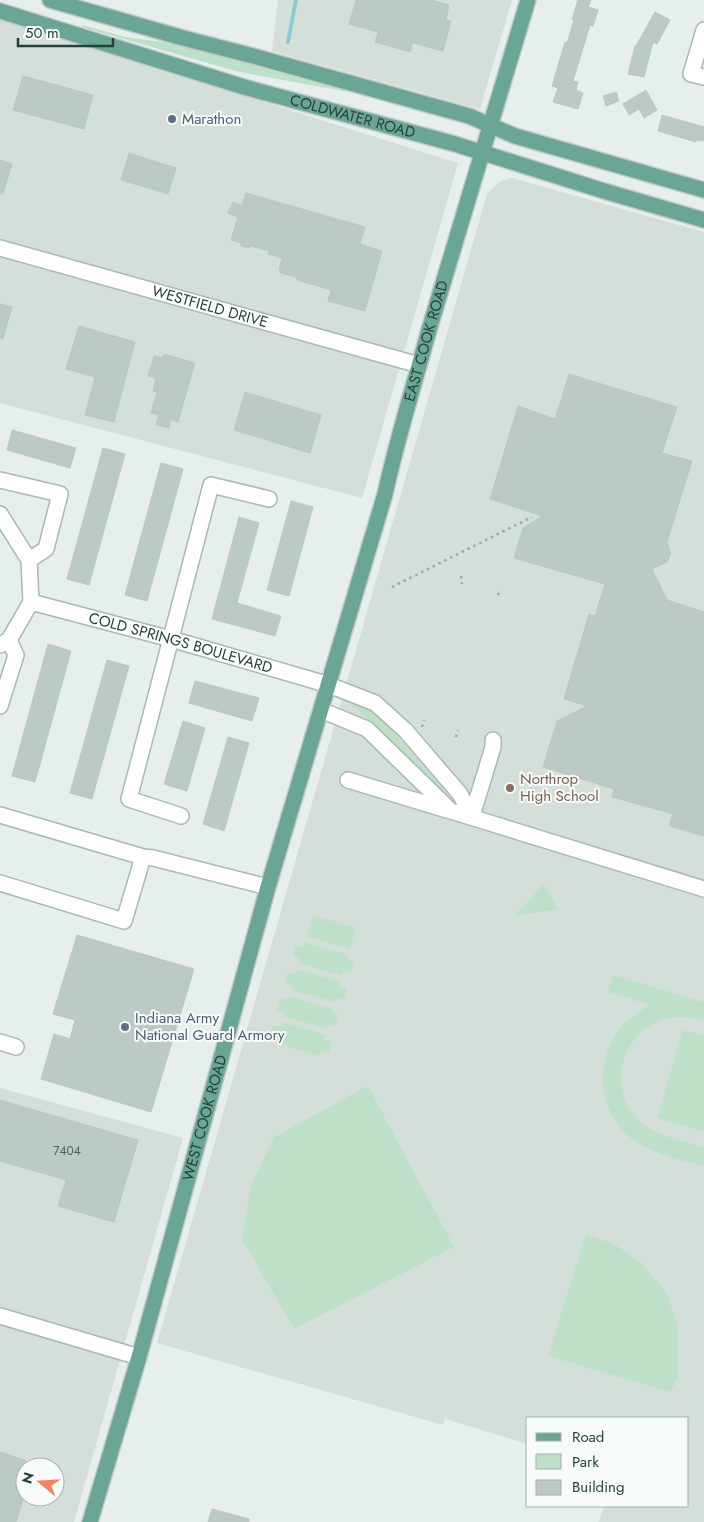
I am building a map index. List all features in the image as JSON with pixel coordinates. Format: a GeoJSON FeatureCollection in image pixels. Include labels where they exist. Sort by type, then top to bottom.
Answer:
{"type":"FeatureCollection","features":[{"type":"Feature","properties":{"kind":"main road","name":"COLDWATER ROAD"},"geometry":{"type":"LineString","coordinates":[[50,0],[469,116],[515,136],[704,190]]}},
{"type":"Feature","properties":{"kind":"main road","name":"EAST COOK ROAD"},"geometry":{"type":"LineString","coordinates":[[329,685],[385,494],[396,445],[419,365],[528,0]]}},
{"type":"Feature","properties":{"kind":"main road","name":"COLDWATER ROAD"},"geometry":{"type":"LineString","coordinates":[[0,11],[244,87],[482,153],[704,220]]}},
{"type":"Feature","properties":{"kind":"main road","name":"WEST COOK ROAD"},"geometry":{"type":"LineString","coordinates":[[90,1522],[139,1357],[268,887],[329,685]]}},
{"type":"Feature","properties":{"kind":"street"},"geometry":{"type":"LineString","coordinates":[[698,76],[704,30]]}},
{"type":"Feature","properties":{"kind":"street","name":"WESTFIELD DRIVE"},"geometry":{"type":"LineString","coordinates":[[0,248],[419,365]]}},
{"type":"Feature","properties":{"kind":"street"},"geometry":{"type":"LineString","coordinates":[[0,480],[60,494],[46,549],[29,560]]}},
{"type":"Feature","properties":{"kind":"street"},"geometry":{"type":"LineString","coordinates":[[181,816],[129,799],[211,485],[269,499]]}},
{"type":"Feature","properties":{"kind":"street"},"geometry":{"type":"LineString","coordinates":[[0,515],[29,560],[31,602],[5,642],[16,655],[0,706]]}},
{"type":"Feature","properties":{"kind":"street","name":"COLD SPRINGS BOULEVARD"},"geometry":{"type":"LineString","coordinates":[[31,602],[170,639],[329,685],[375,703],[405,730],[460,794],[472,816]]}},
{"type":"Feature","properties":{"kind":"street"},"geometry":{"type":"LineString","coordinates":[[321,710],[367,729],[451,811]]}},
{"type":"Feature","properties":{"kind":"street"},"geometry":{"type":"LineString","coordinates":[[472,816],[494,740]]}},
{"type":"Feature","properties":{"kind":"street"},"geometry":{"type":"LineString","coordinates":[[348,780],[472,816],[704,889]]}},
{"type":"Feature","properties":{"kind":"street"},"geometry":{"type":"LineString","coordinates":[[0,815],[143,857],[268,887]]}},
{"type":"Feature","properties":{"kind":"street"},"geometry":{"type":"LineString","coordinates":[[0,883],[124,921],[143,857]]}},
{"type":"Feature","properties":{"kind":"street"},"geometry":{"type":"LineString","coordinates":[[0,1042],[16,1047]]}},
{"type":"Feature","properties":{"kind":"street"},"geometry":{"type":"LineString","coordinates":[[0,1316],[139,1357]]}},
{"type":"Feature","properties":{"kind":"path"},"geometry":{"type":"LineString","coordinates":[[392,587],[532,517]]}},
{"type":"Feature","properties":{"kind":"path"},"geometry":{"type":"LineString","coordinates":[[461,576],[462,584]]}},
{"type":"Feature","properties":{"kind":"path"},"geometry":{"type":"LineString","coordinates":[[498,595],[501,589]]}},
{"type":"Feature","properties":{"kind":"path"},"geometry":{"type":"LineString","coordinates":[[422,727],[424,720]]}},
{"type":"Feature","properties":{"kind":"path"},"geometry":{"type":"LineString","coordinates":[[456,737],[458,730]]}},
{"type":"Feature","properties":{"kind":"shaded area"},"geometry":{"type":"Polygon","coordinates":[[[278,0],[512,0],[480,109],[272,51],[278,0]]]}},
{"type":"Feature","properties":{"kind":"shaded area"},"geometry":{"type":"Polygon","coordinates":[[[0,19],[458,163],[362,498],[0,403],[0,19]]]}},
{"type":"Feature","properties":{"kind":"shaded area","name":"Northrop High School"},"geometry":{"type":"Polygon","coordinates":[[[512,178],[704,232],[704,1522],[599,1522],[604,1507],[689,1507],[689,1417],[526,1417],[526,1443],[445,1419],[443,1425],[157,1343],[487,194],[504,180],[512,178]]]}},
{"type":"Feature","properties":{"kind":"shaded area"},"geometry":{"type":"Polygon","coordinates":[[[0,1088],[183,1138],[74,1522],[0,1522],[0,1088]]]}},
{"type":"Feature","properties":{"kind":"green space"},"geometry":{"type":"Polygon","coordinates":[[[83,25],[125,37],[177,44],[349,92],[239,72],[82,27],[83,25]]]}},
{"type":"Feature","properties":{"kind":"green space"},"geometry":{"type":"Polygon","coordinates":[[[354,702],[369,709],[383,721],[444,789],[442,791],[353,705],[354,702]]]}},
{"type":"Feature","properties":{"kind":"green space"},"geometry":{"type":"Polygon","coordinates":[[[543,885],[552,896],[557,910],[515,915],[543,885]]]}},
{"type":"Feature","properties":{"kind":"green space"},"geometry":{"type":"Polygon","coordinates":[[[313,915],[356,928],[350,949],[307,936],[313,915]]]}},
{"type":"Feature","properties":{"kind":"green space"},"geometry":{"type":"Polygon","coordinates":[[[305,942],[348,955],[347,960],[355,962],[351,973],[344,971],[342,976],[299,963],[300,958],[293,956],[296,945],[303,947],[305,942]]]}},
{"type":"Feature","properties":{"kind":"green space"},"geometry":{"type":"Polygon","coordinates":[[[297,969],[341,982],[340,986],[347,989],[344,1000],[336,998],[335,1002],[291,990],[292,985],[285,983],[288,972],[296,974],[297,969]]]}},
{"type":"Feature","properties":{"kind":"green space"},"geometry":{"type":"Polygon","coordinates":[[[613,975],[704,1002],[704,1021],[685,1017],[666,1019],[650,1025],[637,1036],[628,1049],[623,1064],[621,1080],[624,1096],[631,1111],[643,1124],[664,1135],[704,1147],[704,1166],[668,1156],[643,1146],[623,1131],[614,1119],[604,1090],[603,1075],[609,1045],[624,1023],[650,1005],[608,992],[613,975]]]}},
{"type":"Feature","properties":{"kind":"green space"},"geometry":{"type":"Polygon","coordinates":[[[289,996],[333,1009],[332,1013],[339,1015],[336,1026],[328,1024],[327,1029],[283,1016],[284,1012],[277,1010],[280,998],[288,1000],[289,996]]]}},
{"type":"Feature","properties":{"kind":"green space"},"geometry":{"type":"Polygon","coordinates":[[[282,1022],[325,1035],[324,1040],[332,1042],[329,1053],[321,1051],[319,1056],[276,1043],[277,1039],[269,1036],[273,1025],[280,1027],[282,1022]]]}},
{"type":"Feature","properties":{"kind":"green space"},"geometry":{"type":"Polygon","coordinates":[[[683,1030],[704,1036],[704,1132],[657,1118],[683,1030]]]}},
{"type":"Feature","properties":{"kind":"green space"},"geometry":{"type":"Polygon","coordinates":[[[368,1086],[454,1247],[294,1329],[242,1239],[251,1186],[274,1137],[368,1086]]]}},
{"type":"Feature","properties":{"kind":"green space"},"geometry":{"type":"Polygon","coordinates":[[[586,1234],[616,1245],[641,1263],[666,1292],[678,1326],[678,1378],[670,1392],[548,1356],[586,1234]]]}},
{"type":"Feature","properties":{"kind":"building"},"geometry":{"type":"Polygon","coordinates":[[[356,0],[431,0],[449,5],[446,20],[451,21],[443,51],[413,43],[410,52],[375,42],[378,32],[349,24],[356,0]]]}},
{"type":"Feature","properties":{"kind":"building"},"geometry":{"type":"Polygon","coordinates":[[[578,0],[591,0],[588,7],[598,10],[593,26],[590,25],[573,81],[578,82],[576,90],[583,93],[578,109],[553,102],[558,88],[552,86],[565,42],[567,43],[574,20],[572,19],[578,0]]]}},
{"type":"Feature","properties":{"kind":"building"},"geometry":{"type":"Polygon","coordinates":[[[655,12],[670,20],[657,44],[653,42],[644,77],[628,74],[635,46],[655,12]]]}},
{"type":"Feature","properties":{"kind":"building"},"geometry":{"type":"Polygon","coordinates":[[[23,76],[93,95],[84,129],[13,110],[23,76]]]}},
{"type":"Feature","properties":{"kind":"building"},"geometry":{"type":"Polygon","coordinates":[[[646,90],[657,110],[644,118],[639,109],[629,115],[623,104],[646,90]]]}},
{"type":"Feature","properties":{"kind":"building"},"geometry":{"type":"Polygon","coordinates":[[[616,92],[619,101],[606,106],[603,96],[616,92]]]}},
{"type":"Feature","properties":{"kind":"building"},"geometry":{"type":"Polygon","coordinates":[[[662,115],[704,127],[704,141],[696,140],[696,142],[658,131],[662,115]]]}},
{"type":"Feature","properties":{"kind":"building"},"geometry":{"type":"Polygon","coordinates":[[[129,153],[176,168],[168,194],[121,180],[129,153]]]}},
{"type":"Feature","properties":{"kind":"building"},"geometry":{"type":"Polygon","coordinates":[[[0,160],[12,164],[3,194],[0,194],[0,160]]]}},
{"type":"Feature","properties":{"kind":"building"},"geometry":{"type":"Polygon","coordinates":[[[246,193],[365,227],[360,244],[382,251],[365,311],[328,301],[331,290],[281,273],[279,270],[282,258],[268,254],[269,251],[251,246],[249,248],[241,246],[241,243],[231,240],[238,217],[228,213],[233,202],[242,205],[246,193]]]}},
{"type":"Feature","properties":{"kind":"building"},"geometry":{"type":"Polygon","coordinates":[[[0,304],[12,307],[3,339],[0,338],[0,304]]]}},
{"type":"Feature","properties":{"kind":"building"},"geometry":{"type":"Polygon","coordinates":[[[79,326],[135,342],[114,422],[85,415],[95,377],[66,369],[79,326]]]}},
{"type":"Feature","properties":{"kind":"building"},"geometry":{"type":"Polygon","coordinates":[[[164,354],[195,363],[178,422],[171,419],[169,428],[156,425],[159,415],[151,413],[157,392],[153,391],[156,378],[148,376],[154,356],[163,358],[164,354]]]}},
{"type":"Feature","properties":{"kind":"building","name":"Northrop High School"},"geometry":{"type":"Polygon","coordinates":[[[569,374],[677,407],[662,453],[692,461],[667,542],[671,554],[667,562],[652,569],[667,600],[704,612],[704,836],[669,826],[673,814],[612,797],[614,789],[543,767],[557,721],[587,706],[564,699],[589,614],[595,616],[605,584],[514,558],[523,528],[542,516],[490,499],[518,406],[555,419],[569,374]]]}},
{"type":"Feature","properties":{"kind":"building"},"geometry":{"type":"Polygon","coordinates":[[[245,392],[321,415],[310,453],[234,430],[245,392]]]}},
{"type":"Feature","properties":{"kind":"building"},"geometry":{"type":"Polygon","coordinates":[[[12,430],[76,448],[70,468],[7,450],[12,430]]]}},
{"type":"Feature","properties":{"kind":"building"},"geometry":{"type":"Polygon","coordinates":[[[103,448],[125,454],[89,585],[67,579],[103,448]]]}},
{"type":"Feature","properties":{"kind":"building"},"geometry":{"type":"Polygon","coordinates":[[[161,463],[183,469],[147,601],[125,595],[161,463]]]}},
{"type":"Feature","properties":{"kind":"building"},"geometry":{"type":"Polygon","coordinates":[[[291,501],[313,507],[289,596],[267,590],[291,501]]]}},
{"type":"Feature","properties":{"kind":"building"},"geometry":{"type":"Polygon","coordinates":[[[239,517],[259,523],[237,603],[281,616],[275,636],[212,619],[239,517]]]}},
{"type":"Feature","properties":{"kind":"building"},"geometry":{"type":"Polygon","coordinates":[[[48,644],[71,651],[35,782],[12,776],[48,644]]]}},
{"type":"Feature","properties":{"kind":"building"},"geometry":{"type":"Polygon","coordinates":[[[107,660],[129,666],[92,799],[70,793],[107,660]]]}},
{"type":"Feature","properties":{"kind":"building"},"geometry":{"type":"Polygon","coordinates":[[[195,681],[259,698],[252,721],[189,703],[195,681]]]}},
{"type":"Feature","properties":{"kind":"building"},"geometry":{"type":"Polygon","coordinates":[[[183,721],[205,728],[187,791],[164,784],[183,721]]]}},
{"type":"Feature","properties":{"kind":"building"},"geometry":{"type":"Polygon","coordinates":[[[228,737],[249,743],[224,831],[203,824],[228,737]]]}},
{"type":"Feature","properties":{"kind":"building","name":"Indiana Army National Guard Armory"},"geometry":{"type":"Polygon","coordinates":[[[77,935],[194,969],[151,1112],[41,1079],[54,1034],[70,1039],[75,1020],[53,1014],[77,935]]]}},
{"type":"Feature","properties":{"kind":"building"},"geometry":{"type":"Polygon","coordinates":[[[0,1100],[138,1140],[114,1222],[58,1206],[66,1180],[0,1161],[0,1100]]]}},
{"type":"Feature","properties":{"kind":"building"},"geometry":{"type":"Polygon","coordinates":[[[0,1452],[16,1457],[15,1507],[21,1507],[16,1522],[0,1522],[0,1452]]]}},
{"type":"Feature","properties":{"kind":"building"},"geometry":{"type":"Polygon","coordinates":[[[212,1509],[249,1519],[249,1522],[208,1522],[212,1509]]]}},
{"type":"Feature","properties":{"kind":"waterway"},"geometry":{"type":"LineString","coordinates":[[288,42],[296,0]]}},
{"type":"Feature","properties":{"kind":"place","name":"Marathon"},"geometry":{"type":"Point","coordinates":[172,119]}},
{"type":"Feature","properties":{"kind":"place","name":"Northrop High School"},"geometry":{"type":"Point","coordinates":[510,788]}},
{"type":"Feature","properties":{"kind":"place","name":"Indiana Army National Guard Armory"},"geometry":{"type":"Point","coordinates":[125,1027]}}]}
